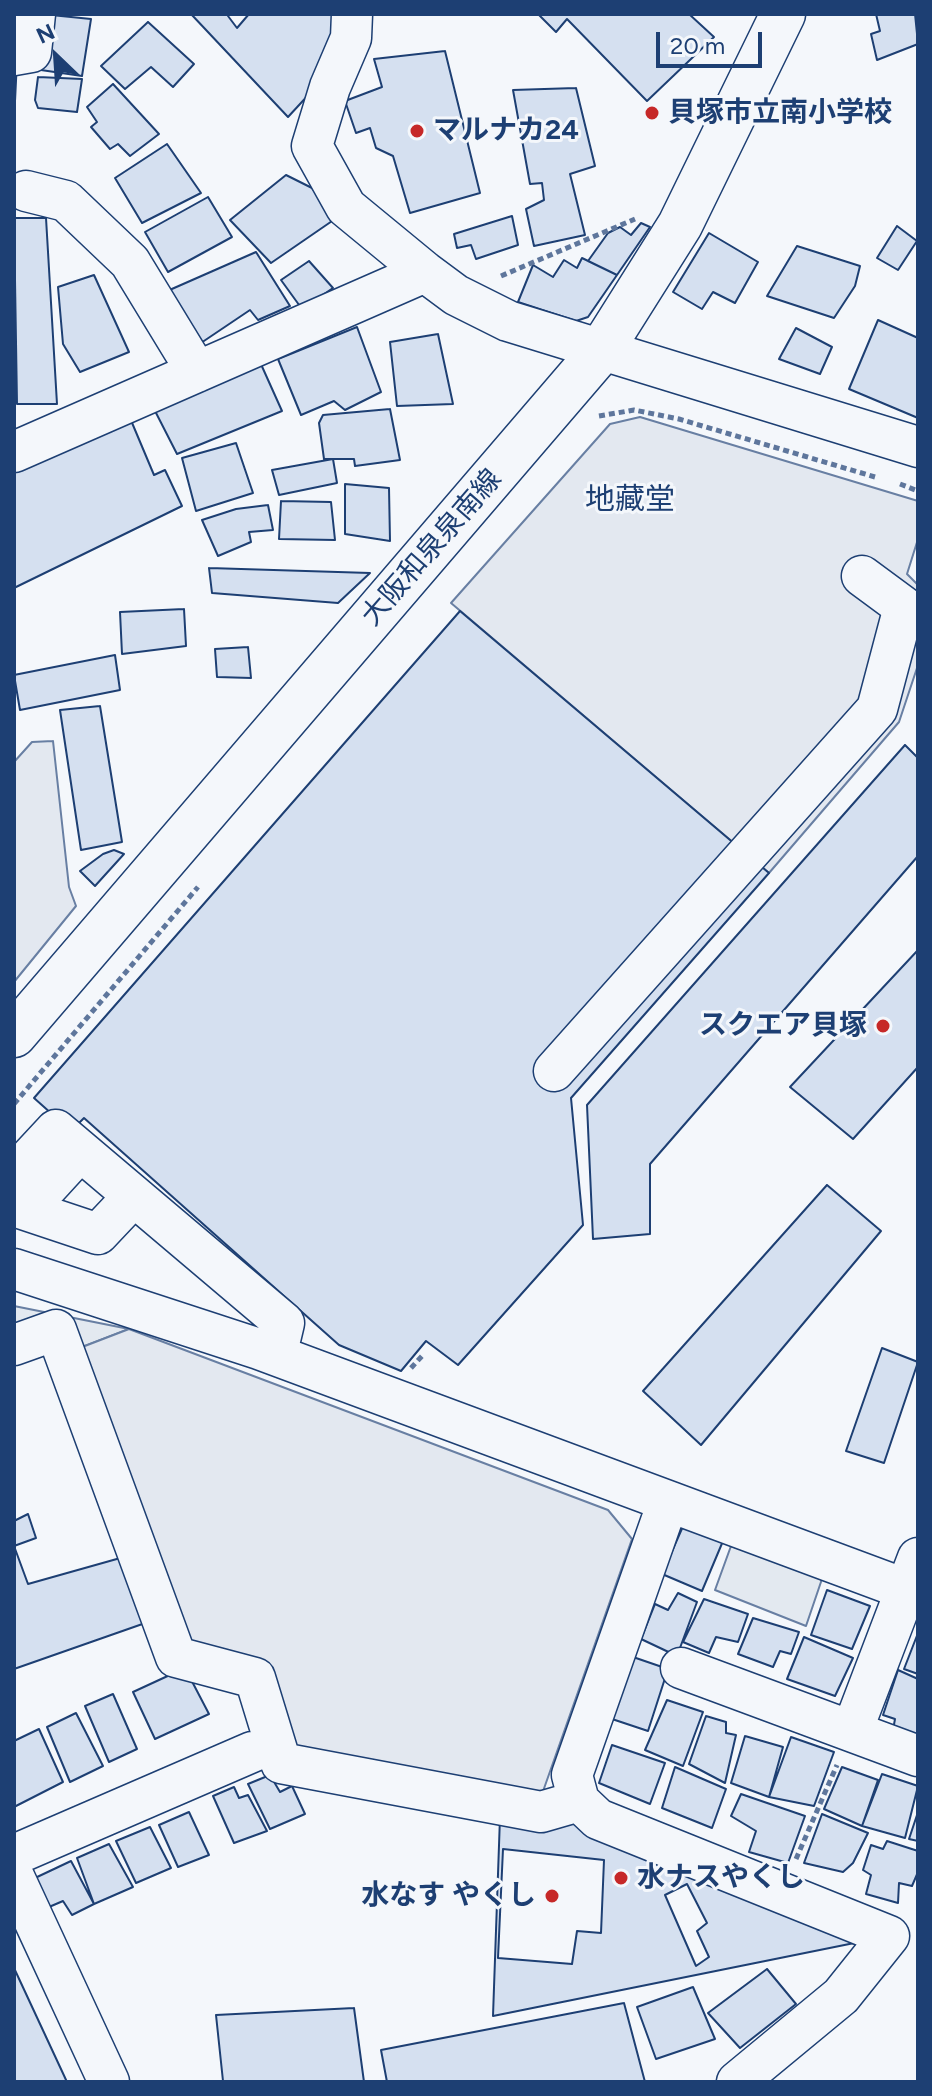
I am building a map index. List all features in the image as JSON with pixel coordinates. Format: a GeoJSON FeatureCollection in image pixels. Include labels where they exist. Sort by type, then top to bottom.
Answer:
{"type":"FeatureCollection","features":[{"type":"Feature","properties":{"kind":"main road","name":"大阪和泉泉南線"},"geometry":{"type":"LineString","coordinates":[[14,1035],[600,352],[680,225],[783,14]]}},
{"type":"Feature","properties":{"kind":"street"},"geometry":{"type":"LineString","coordinates":[[14,55],[31,52],[35,14]]}},
{"type":"Feature","properties":{"kind":"street"},"geometry":{"type":"LineString","coordinates":[[352,14],[351,38],[330,87],[312,146],[346,207],[441,284],[508,321],[600,352],[918,447]]}},
{"type":"Feature","properties":{"kind":"street"},"geometry":{"type":"LineString","coordinates":[[26,191],[66,201],[130,262],[197,372]]}},
{"type":"Feature","properties":{"kind":"street"},"geometry":{"type":"LineString","coordinates":[[14,452],[197,372],[441,284]]}},
{"type":"Feature","properties":{"kind":"street"},"geometry":{"type":"LineString","coordinates":[[554,1071],[877,709],[904,607],[862,576]]}},
{"type":"Feature","properties":{"kind":"street"},"geometry":{"type":"LineString","coordinates":[[35,1201],[98,1234],[105,1174]]}},
{"type":"Feature","properties":{"kind":"street"},"geometry":{"type":"LineString","coordinates":[[35,1201],[105,1174]]}},
{"type":"Feature","properties":{"kind":"street"},"geometry":{"type":"LineString","coordinates":[[105,1174],[284,1323],[280,1340]]}},
{"type":"Feature","properties":{"kind":"street"},"geometry":{"type":"LineString","coordinates":[[14,1269],[259,1349],[668,1502],[914,1580],[852,1731]]}},
{"type":"Feature","properties":{"kind":"street"},"geometry":{"type":"LineString","coordinates":[[14,1345],[56,1330],[176,1657],[255,1678],[281,1763],[541,1812],[579,1801]]}},
{"type":"Feature","properties":{"kind":"street"},"geometry":{"type":"LineString","coordinates":[[668,1502],[572,1775],[579,1801],[598,1819],[889,1936],[841,1996],[737,2082]]}},
{"type":"Feature","properties":{"kind":"street"},"geometry":{"type":"LineString","coordinates":[[681,1668],[918,1756]]}},
{"type":"Feature","properties":{"kind":"street"},"geometry":{"type":"LineString","coordinates":[[14,1855],[252,1752]]}},
{"type":"Feature","properties":{"kind":"street"},"geometry":{"type":"LineString","coordinates":[[14,1877],[109,2082]]}},
{"type":"Feature","properties":{"kind":"path"},"geometry":{"type":"LineString","coordinates":[[441,284],[654,211],[680,225]]}},
{"type":"Feature","properties":{"kind":"path"},"geometry":{"type":"LineString","coordinates":[[589,428],[600,416],[634,410],[679,419],[918,491]]}},
{"type":"Feature","properties":{"kind":"path"},"geometry":{"type":"LineString","coordinates":[[14,1104],[208,875]]}},
{"type":"Feature","properties":{"kind":"path"},"geometry":{"type":"LineString","coordinates":[[781,1892],[852,1731]]}},
{"type":"Feature","properties":{"kind":"shaded area"},"geometry":{"type":"Polygon","coordinates":[[[640,417],[918,501],[918,539],[907,574],[918,585],[918,665],[899,722],[769,873],[451,603],[610,424],[640,417]]]}},
{"type":"Feature","properties":{"kind":"shaded area"},"geometry":{"type":"Polygon","coordinates":[[[53,741],[69,887],[76,906],[14,982],[14,762],[32,742],[53,741]]]}},
{"type":"Feature","properties":{"kind":"shaded area"},"geometry":{"type":"Polygon","coordinates":[[[14,1306],[129,1329],[77,1349],[14,1338],[14,1306]]]}},
{"type":"Feature","properties":{"kind":"shaded area"},"geometry":{"type":"Polygon","coordinates":[[[129,1329],[608,1510],[632,1539],[541,1797],[287,1755],[261,1670],[183,1649],[77,1349],[129,1329]]]}},
{"type":"Feature","properties":{"kind":"shaded area"},"geometry":{"type":"Polygon","coordinates":[[[731,1546],[823,1576],[806,1626],[715,1590],[731,1546]]]}},
{"type":"Feature","properties":{"kind":"building"},"geometry":{"type":"Polygon","coordinates":[[[41,14],[91,19],[82,76],[34,69],[41,14]]]}},
{"type":"Feature","properties":{"kind":"building"},"geometry":{"type":"Polygon","coordinates":[[[191,14],[230,14],[228,16],[237,28],[249,14],[337,14],[333,39],[312,91],[288,117],[191,14]]]}},
{"type":"Feature","properties":{"kind":"building"},"geometry":{"type":"Polygon","coordinates":[[[538,14],[689,14],[714,37],[647,101],[567,19],[556,32],[538,14]]]}},
{"type":"Feature","properties":{"kind":"building"},"geometry":{"type":"Polygon","coordinates":[[[876,14],[915,14],[918,44],[877,60],[871,34],[880,31],[876,14]]]}},
{"type":"Feature","properties":{"kind":"building"},"geometry":{"type":"Polygon","coordinates":[[[148,22],[194,64],[173,87],[151,67],[125,89],[101,66],[148,22]]]}},
{"type":"Feature","properties":{"kind":"building","name":"マルナカ24"},"geometry":{"type":"Polygon","coordinates":[[[445,51],[480,193],[410,213],[393,156],[376,148],[370,128],[356,133],[345,101],[382,87],[374,59],[445,51]]]}},
{"type":"Feature","properties":{"kind":"building"},"geometry":{"type":"Polygon","coordinates":[[[14,60],[17,60],[14,122],[14,60]]]}},
{"type":"Feature","properties":{"kind":"building"},"geometry":{"type":"Polygon","coordinates":[[[38,77],[82,79],[77,112],[38,108],[35,100],[38,77]]]}},
{"type":"Feature","properties":{"kind":"building"},"geometry":{"type":"Polygon","coordinates":[[[113,84],[159,134],[130,156],[118,144],[110,149],[91,127],[97,122],[87,107],[113,84]]]}},
{"type":"Feature","properties":{"kind":"building"},"geometry":{"type":"Polygon","coordinates":[[[576,88],[595,166],[570,174],[585,235],[534,246],[526,209],[544,200],[542,183],[530,184],[513,90],[576,88]]]}},
{"type":"Feature","properties":{"kind":"building"},"geometry":{"type":"Polygon","coordinates":[[[167,144],[201,193],[142,223],[115,178],[167,144]]]}},
{"type":"Feature","properties":{"kind":"building"},"geometry":{"type":"Polygon","coordinates":[[[286,175],[312,188],[335,219],[271,263],[230,220],[286,175]]]}},
{"type":"Feature","properties":{"kind":"building"},"geometry":{"type":"Polygon","coordinates":[[[208,197],[232,237],[168,272],[145,232],[208,197]]]}},
{"type":"Feature","properties":{"kind":"building"},"geometry":{"type":"Polygon","coordinates":[[[512,216],[518,245],[476,259],[471,245],[457,248],[454,234],[512,216]]]}},
{"type":"Feature","properties":{"kind":"building"},"geometry":{"type":"Polygon","coordinates":[[[14,218],[46,218],[57,404],[17,404],[14,218]]]}},
{"type":"Feature","properties":{"kind":"building"},"geometry":{"type":"Polygon","coordinates":[[[641,223],[650,227],[617,275],[588,261],[608,233],[620,227],[631,235],[641,223]]]}},
{"type":"Feature","properties":{"kind":"building"},"geometry":{"type":"Polygon","coordinates":[[[897,226],[917,241],[898,270],[877,258],[897,226]]]}},
{"type":"Feature","properties":{"kind":"building"},"geometry":{"type":"Polygon","coordinates":[[[709,233],[758,262],[735,303],[713,292],[702,309],[673,292],[709,233]]]}},
{"type":"Feature","properties":{"kind":"building"},"geometry":{"type":"Polygon","coordinates":[[[797,246],[860,266],[855,286],[834,318],[767,296],[797,246]]]}},
{"type":"Feature","properties":{"kind":"building"},"geometry":{"type":"Polygon","coordinates":[[[256,252],[290,306],[258,320],[250,310],[195,347],[165,292],[256,252]]]}},
{"type":"Feature","properties":{"kind":"building"},"geometry":{"type":"Polygon","coordinates":[[[582,258],[617,275],[588,317],[576,321],[518,302],[533,265],[553,277],[564,260],[577,268],[582,258]]]}},
{"type":"Feature","properties":{"kind":"building"},"geometry":{"type":"Polygon","coordinates":[[[309,261],[333,288],[302,309],[281,280],[309,261]]]}},
{"type":"Feature","properties":{"kind":"building"},"geometry":{"type":"Polygon","coordinates":[[[94,275],[129,352],[80,372],[63,344],[58,287],[94,275]]]}},
{"type":"Feature","properties":{"kind":"building"},"geometry":{"type":"Polygon","coordinates":[[[878,320],[918,338],[918,418],[849,389],[878,320]]]}},
{"type":"Feature","properties":{"kind":"building"},"geometry":{"type":"Polygon","coordinates":[[[357,327],[381,392],[345,410],[334,401],[301,415],[278,359],[357,327]]]}},
{"type":"Feature","properties":{"kind":"building"},"geometry":{"type":"Polygon","coordinates":[[[796,328],[832,347],[820,374],[779,359],[796,328]]]}},
{"type":"Feature","properties":{"kind":"building"},"geometry":{"type":"Polygon","coordinates":[[[438,334],[453,404],[397,406],[390,342],[438,334]]]}},
{"type":"Feature","properties":{"kind":"building"},"geometry":{"type":"Polygon","coordinates":[[[260,362],[282,411],[177,454],[153,407],[260,362]]]}},
{"type":"Feature","properties":{"kind":"building"},"geometry":{"type":"Polygon","coordinates":[[[390,409],[400,460],[355,466],[354,459],[324,459],[319,423],[323,415],[390,409]]]}},
{"type":"Feature","properties":{"kind":"building"},"geometry":{"type":"Polygon","coordinates":[[[130,418],[154,475],[165,470],[182,506],[14,588],[14,468],[130,418]]]}},
{"type":"Feature","properties":{"kind":"building"},"geometry":{"type":"Polygon","coordinates":[[[236,443],[253,493],[196,511],[182,458],[236,443]]]}},
{"type":"Feature","properties":{"kind":"building"},"geometry":{"type":"Polygon","coordinates":[[[333,459],[337,483],[279,495],[272,470],[333,459]]]}},
{"type":"Feature","properties":{"kind":"building"},"geometry":{"type":"Polygon","coordinates":[[[345,484],[389,488],[390,541],[345,534],[345,484]]]}},
{"type":"Feature","properties":{"kind":"building"},"geometry":{"type":"Polygon","coordinates":[[[281,501],[331,502],[335,540],[279,539],[281,501]]]}},
{"type":"Feature","properties":{"kind":"building"},"geometry":{"type":"Polygon","coordinates":[[[268,505],[273,530],[249,532],[251,542],[218,556],[202,520],[236,509],[268,505]]]}},
{"type":"Feature","properties":{"kind":"building"},"geometry":{"type":"Polygon","coordinates":[[[209,568],[370,573],[338,603],[212,593],[209,568]]]}},
{"type":"Feature","properties":{"kind":"building"},"geometry":{"type":"Polygon","coordinates":[[[184,609],[186,646],[122,654],[120,612],[184,609]]]}},
{"type":"Feature","properties":{"kind":"building"},"geometry":{"type":"Polygon","coordinates":[[[460,611],[769,873],[571,1098],[583,1225],[458,1365],[426,1341],[401,1371],[339,1345],[84,1118],[71,1131],[34,1098],[460,611]]]}},
{"type":"Feature","properties":{"kind":"building"},"geometry":{"type":"Polygon","coordinates":[[[248,647],[251,678],[217,677],[215,649],[248,647]]]}},
{"type":"Feature","properties":{"kind":"building"},"geometry":{"type":"Polygon","coordinates":[[[115,655],[120,690],[20,710],[14,675],[115,655]]]}},
{"type":"Feature","properties":{"kind":"building"},"geometry":{"type":"Polygon","coordinates":[[[100,706],[122,842],[81,850],[60,710],[100,706]]]}},
{"type":"Feature","properties":{"kind":"building"},"geometry":{"type":"Polygon","coordinates":[[[905,745],[918,758],[918,856],[650,1164],[650,1234],[593,1239],[587,1105],[905,745]]]}},
{"type":"Feature","properties":{"kind":"building"},"geometry":{"type":"Polygon","coordinates":[[[114,850],[124,854],[95,886],[80,871],[114,850]]]}},
{"type":"Feature","properties":{"kind":"building","name":"スクエア貝塚"},"geometry":{"type":"Polygon","coordinates":[[[918,950],[918,1067],[853,1139],[790,1087],[918,950]]]}},
{"type":"Feature","properties":{"kind":"building"},"geometry":{"type":"Polygon","coordinates":[[[827,1185],[881,1231],[701,1445],[643,1391],[827,1185]]]}},
{"type":"Feature","properties":{"kind":"building"},"geometry":{"type":"Polygon","coordinates":[[[882,1348],[918,1362],[884,1463],[846,1451],[882,1348]]]}},
{"type":"Feature","properties":{"kind":"building"},"geometry":{"type":"Polygon","coordinates":[[[28,1514],[36,1538],[14,1546],[14,1521],[28,1514]]]}},
{"type":"Feature","properties":{"kind":"building"},"geometry":{"type":"Polygon","coordinates":[[[684,1524],[723,1541],[702,1591],[662,1574],[684,1524]]]}},
{"type":"Feature","properties":{"kind":"building"},"geometry":{"type":"Polygon","coordinates":[[[14,1546],[28,1584],[131,1555],[151,1621],[14,1669],[14,1546]]]}},
{"type":"Feature","properties":{"kind":"building"},"geometry":{"type":"Polygon","coordinates":[[[827,1590],[870,1606],[852,1649],[811,1635],[827,1590]]]}},
{"type":"Feature","properties":{"kind":"building"},"geometry":{"type":"Polygon","coordinates":[[[678,1593],[697,1602],[677,1656],[641,1639],[655,1604],[668,1610],[678,1593]]]}},
{"type":"Feature","properties":{"kind":"building"},"geometry":{"type":"Polygon","coordinates":[[[704,1599],[748,1614],[738,1642],[716,1637],[709,1653],[683,1642],[704,1599]]]}},
{"type":"Feature","properties":{"kind":"building"},"geometry":{"type":"Polygon","coordinates":[[[753,1618],[799,1632],[791,1654],[780,1651],[773,1667],[738,1654],[753,1618]]]}},
{"type":"Feature","properties":{"kind":"building"},"geometry":{"type":"Polygon","coordinates":[[[918,1633],[918,1674],[904,1669],[918,1633]]]}},
{"type":"Feature","properties":{"kind":"building"},"geometry":{"type":"Polygon","coordinates":[[[804,1637],[853,1658],[835,1696],[787,1679],[804,1637]]]}},
{"type":"Feature","properties":{"kind":"building"},"geometry":{"type":"Polygon","coordinates":[[[633,1657],[668,1669],[648,1731],[609,1718],[633,1657]]]}},
{"type":"Feature","properties":{"kind":"building"},"geometry":{"type":"Polygon","coordinates":[[[185,1668],[209,1714],[155,1739],[133,1692],[185,1668]]]}},
{"type":"Feature","properties":{"kind":"building"},"geometry":{"type":"Polygon","coordinates":[[[898,1670],[918,1679],[918,1735],[893,1730],[895,1719],[883,1715],[898,1670]]]}},
{"type":"Feature","properties":{"kind":"building"},"geometry":{"type":"Polygon","coordinates":[[[113,1694],[137,1749],[109,1762],[85,1706],[113,1694]]]}},
{"type":"Feature","properties":{"kind":"building"},"geometry":{"type":"Polygon","coordinates":[[[667,1700],[703,1712],[683,1766],[645,1750],[667,1700]]]}},
{"type":"Feature","properties":{"kind":"building"},"geometry":{"type":"Polygon","coordinates":[[[76,1713],[103,1766],[70,1782],[47,1727],[76,1713]]]}},
{"type":"Feature","properties":{"kind":"building"},"geometry":{"type":"Polygon","coordinates":[[[706,1716],[726,1722],[726,1733],[736,1735],[725,1783],[689,1764],[706,1716]]]}},
{"type":"Feature","properties":{"kind":"building"},"geometry":{"type":"Polygon","coordinates":[[[39,1729],[63,1782],[14,1807],[14,1741],[39,1729]]]}},
{"type":"Feature","properties":{"kind":"building"},"geometry":{"type":"Polygon","coordinates":[[[745,1736],[783,1747],[769,1797],[731,1783],[745,1736]]]}},
{"type":"Feature","properties":{"kind":"building"},"geometry":{"type":"Polygon","coordinates":[[[791,1737],[834,1752],[814,1806],[769,1797],[791,1737]]]}},
{"type":"Feature","properties":{"kind":"building"},"geometry":{"type":"Polygon","coordinates":[[[612,1745],[665,1763],[650,1804],[599,1783],[612,1745]]]}},
{"type":"Feature","properties":{"kind":"building"},"geometry":{"type":"Polygon","coordinates":[[[675,1767],[726,1789],[712,1828],[662,1808],[675,1767]]]}},
{"type":"Feature","properties":{"kind":"building"},"geometry":{"type":"Polygon","coordinates":[[[842,1767],[878,1780],[862,1826],[824,1809],[842,1767]]]}},
{"type":"Feature","properties":{"kind":"building"},"geometry":{"type":"Polygon","coordinates":[[[882,1774],[918,1786],[905,1838],[862,1826],[882,1774]]]}},
{"type":"Feature","properties":{"kind":"building"},"geometry":{"type":"Polygon","coordinates":[[[270,1775],[280,1792],[292,1786],[305,1814],[270,1829],[248,1784],[270,1775]]]}},
{"type":"Feature","properties":{"kind":"building"},"geometry":{"type":"Polygon","coordinates":[[[234,1787],[239,1798],[248,1795],[267,1831],[234,1843],[213,1796],[234,1787]]]}},
{"type":"Feature","properties":{"kind":"building"},"geometry":{"type":"Polygon","coordinates":[[[741,1794],[805,1816],[788,1863],[749,1852],[756,1831],[731,1816],[741,1794]]]}},
{"type":"Feature","properties":{"kind":"building"},"geometry":{"type":"Polygon","coordinates":[[[189,1812],[209,1855],[178,1867],[159,1825],[189,1812]]]}},
{"type":"Feature","properties":{"kind":"building"},"geometry":{"type":"Polygon","coordinates":[[[918,1812],[918,1841],[909,1839],[918,1812]]]}},
{"type":"Feature","properties":{"kind":"building"},"geometry":{"type":"Polygon","coordinates":[[[822,1814],[868,1833],[853,1863],[843,1872],[804,1863],[822,1814]]]}},
{"type":"Feature","properties":{"kind":"building","name":"水ナスやくし"},"geometry":{"type":"Polygon","coordinates":[[[500,1817],[598,1819],[889,1936],[493,2016],[500,1817]]]}},
{"type":"Feature","properties":{"kind":"building"},"geometry":{"type":"Polygon","coordinates":[[[150,1827],[171,1868],[136,1883],[116,1841],[150,1827]]]}},
{"type":"Feature","properties":{"kind":"building"},"geometry":{"type":"Polygon","coordinates":[[[887,1841],[918,1851],[918,1872],[912,1886],[899,1883],[898,1903],[866,1894],[871,1875],[863,1870],[871,1845],[883,1849],[887,1841]]]}},
{"type":"Feature","properties":{"kind":"building"},"geometry":{"type":"Polygon","coordinates":[[[109,1844],[133,1887],[94,1904],[77,1858],[109,1844]]]}},
{"type":"Feature","properties":{"kind":"building","name":"水なす やくし"},"geometry":{"type":"Polygon","coordinates":[[[503,1849],[604,1860],[601,1933],[577,1931],[572,1964],[498,1958],[503,1849]]]}},
{"type":"Feature","properties":{"kind":"building"},"geometry":{"type":"Polygon","coordinates":[[[71,1861],[94,1904],[72,1915],[63,1901],[49,1907],[35,1878],[71,1861]]]}},
{"type":"Feature","properties":{"kind":"building"},"geometry":{"type":"Polygon","coordinates":[[[687,1884],[707,1923],[697,1931],[709,1957],[696,1966],[665,1895],[687,1884]]]}},
{"type":"Feature","properties":{"kind":"building"},"geometry":{"type":"Polygon","coordinates":[[[14,1968],[67,2082],[14,2082],[14,1968]]]}},
{"type":"Feature","properties":{"kind":"building"},"geometry":{"type":"Polygon","coordinates":[[[767,1969],[796,2004],[740,2048],[708,2013],[767,1969]]]}},
{"type":"Feature","properties":{"kind":"building"},"geometry":{"type":"Polygon","coordinates":[[[693,1987],[715,2039],[656,2059],[637,2007],[693,1987]]]}},
{"type":"Feature","properties":{"kind":"building"},"geometry":{"type":"Polygon","coordinates":[[[624,2003],[645,2082],[387,2082],[381,2050],[624,2003]]]}},
{"type":"Feature","properties":{"kind":"building"},"geometry":{"type":"Polygon","coordinates":[[[354,2008],[364,2082],[212,2082],[223,2081],[216,2015],[354,2008]]]}},
{"type":"Feature","properties":{"kind":"place","name":"貝塚市立南小学校"},"geometry":{"type":"Point","coordinates":[652,113]}},
{"type":"Feature","properties":{"kind":"place","name":"マルナカ24"},"geometry":{"type":"Point","coordinates":[417,131]}},
{"type":"Feature","properties":{"kind":"place","name":"スクエア貝塚"},"geometry":{"type":"Point","coordinates":[883,1026]}},
{"type":"Feature","properties":{"kind":"place","name":"水ナスやくし"},"geometry":{"type":"Point","coordinates":[621,1878]}},
{"type":"Feature","properties":{"kind":"place","name":"水なす やくし"},"geometry":{"type":"Point","coordinates":[552,1896]}},
{"type":"Feature","properties":{"kind":"district","name":"地藏堂"},"geometry":{"type":"Point","coordinates":[630,500]}}]}
